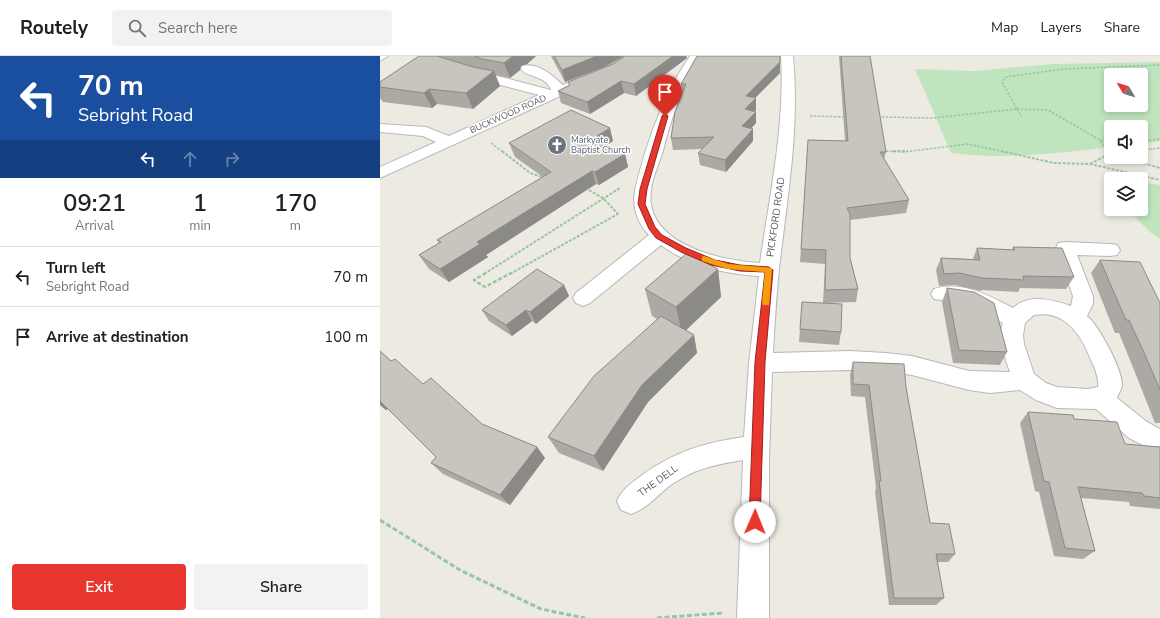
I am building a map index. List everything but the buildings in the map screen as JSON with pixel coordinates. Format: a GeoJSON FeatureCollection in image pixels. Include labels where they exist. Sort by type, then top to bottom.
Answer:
{"type":"FeatureCollection","features":[{"type":"Feature","properties":{"kind":"street","name":"BUCKWOOD ROAD"},"geometry":{"type":"LineString","coordinates":[[380,173],[556,93],[610,71],[636,56]]}},
{"type":"Feature","properties":{"kind":"street"},"geometry":{"type":"LineString","coordinates":[[696,56],[668,108],[644,189],[642,204],[651,228],[659,237],[684,250],[714,263],[740,268],[769,270]]}},
{"type":"Feature","properties":{"kind":"street","name":"PICKFORD ROAD"},"geometry":{"type":"LineString","coordinates":[[753,614],[756,447],[760,362],[769,270],[790,116],[791,85],[787,56]]}},
{"type":"Feature","properties":{"kind":"street"},"geometry":{"type":"LineString","coordinates":[[455,69],[485,78],[556,93]]}},
{"type":"Feature","properties":{"kind":"street"},"geometry":{"type":"LineString","coordinates":[[527,69],[543,74],[556,93]]}},
{"type":"Feature","properties":{"kind":"street"},"geometry":{"type":"LineString","coordinates":[[380,128],[426,132],[448,141]]}},
{"type":"Feature","properties":{"kind":"street"},"geometry":{"type":"LineString","coordinates":[[583,298],[659,237]]}},
{"type":"Feature","properties":{"kind":"street"},"geometry":{"type":"LineString","coordinates":[[1075,319],[1083,304],[1083,296],[1065,248],[1110,250]]}},
{"type":"Feature","properties":{"kind":"street"},"geometry":{"type":"LineString","coordinates":[[941,294],[973,298],[1015,319]]}},
{"type":"Feature","properties":{"kind":"street"},"geometry":{"type":"LineString","coordinates":[[1041,307],[1063,312],[1085,326],[1092,336],[1108,375],[1110,386],[1107,393],[1100,398],[1068,400],[1052,397],[1037,390],[1024,380],[1011,334],[1012,323],[1015,319],[1024,311],[1041,307]]}},
{"type":"Feature","properties":{"kind":"street"},"geometry":{"type":"LineString","coordinates":[[760,362],[873,360],[906,364],[962,380],[980,383],[1006,383],[1024,380]]}},
{"type":"Feature","properties":{"kind":"street"},"geometry":{"type":"LineString","coordinates":[[1100,398],[1138,430],[1160,442]]}},
{"type":"Feature","properties":{"kind":"street","name":"THE DELL"},"geometry":{"type":"LineString","coordinates":[[631,501],[654,482],[680,465],[709,454],[756,447]]}},
{"type":"Feature","properties":{"kind":"path"},"geometry":{"type":"LineString","coordinates":[[1022,117],[1002,82],[1006,77],[1023,73],[1090,68],[1160,66]]}},
{"type":"Feature","properties":{"kind":"path"},"geometry":{"type":"LineString","coordinates":[[877,117],[933,118],[1017,109],[1048,110],[1100,140],[1104,145]]}},
{"type":"Feature","properties":{"kind":"path"},"geometry":{"type":"LineString","coordinates":[[790,116],[853,117]]}},
{"type":"Feature","properties":{"kind":"path"},"geometry":{"type":"LineString","coordinates":[[474,130],[530,172],[552,179]]}},
{"type":"Feature","properties":{"kind":"path"},"geometry":{"type":"LineString","coordinates":[[1148,140],[1160,139]]}},
{"type":"Feature","properties":{"kind":"path"},"geometry":{"type":"LineString","coordinates":[[1100,140],[1104,140]]}},
{"type":"Feature","properties":{"kind":"path"},"geometry":{"type":"LineString","coordinates":[[881,151],[904,152],[968,144],[1054,163],[1090,164],[1160,180]]}},
{"type":"Feature","properties":{"kind":"path"},"geometry":{"type":"LineString","coordinates":[[1148,149],[1160,148]]}},
{"type":"Feature","properties":{"kind":"path"},"geometry":{"type":"LineString","coordinates":[[1090,164],[1104,156]]}},
{"type":"Feature","properties":{"kind":"path"},"geometry":{"type":"LineString","coordinates":[[1146,164],[1160,168]]}},
{"type":"Feature","properties":{"kind":"path"},"geometry":{"type":"LineString","coordinates":[[584,187],[603,198],[618,214],[485,287],[474,280],[596,202],[603,198],[650,171]]}},
{"type":"Feature","properties":{"kind":"path"},"geometry":{"type":"LineString","coordinates":[[380,520],[460,570],[541,610],[585,618]]}},
{"type":"Feature","properties":{"kind":"path"},"geometry":{"type":"LineString","coordinates":[[657,618],[753,614]]}},
{"type":"Feature","properties":{"kind":"green space"},"geometry":{"type":"Polygon","coordinates":[[[1160,62],[1160,141],[1148,143],[1148,120],[1104,120],[1104,148],[1011,156],[951,153],[915,69],[974,71],[1053,64],[1160,62]]]}},
{"type":"Feature","properties":{"kind":"green space"},"geometry":{"type":"Polygon","coordinates":[[[1148,183],[1160,185],[1160,239],[1151,233],[1134,216],[1148,216],[1148,183]]]}},
{"type":"Feature","properties":{"kind":"slow traffic"},"geometry":{"type":"LineString","coordinates":[[704,259],[728,266],[769,270],[766,303]]}},
{"type":"Feature","properties":{"kind":"place","name":"Markyate Baptist Church"},"geometry":{"type":"Point","coordinates":[557,145]}},
{"type":"Feature","properties":{"kind":"route"},"geometry":{"type":"LineString","coordinates":[[665,116],[644,189],[642,204],[645,216],[651,228],[659,237],[714,263],[740,268],[769,270],[760,362],[756,447],[755,522]]}}]}
